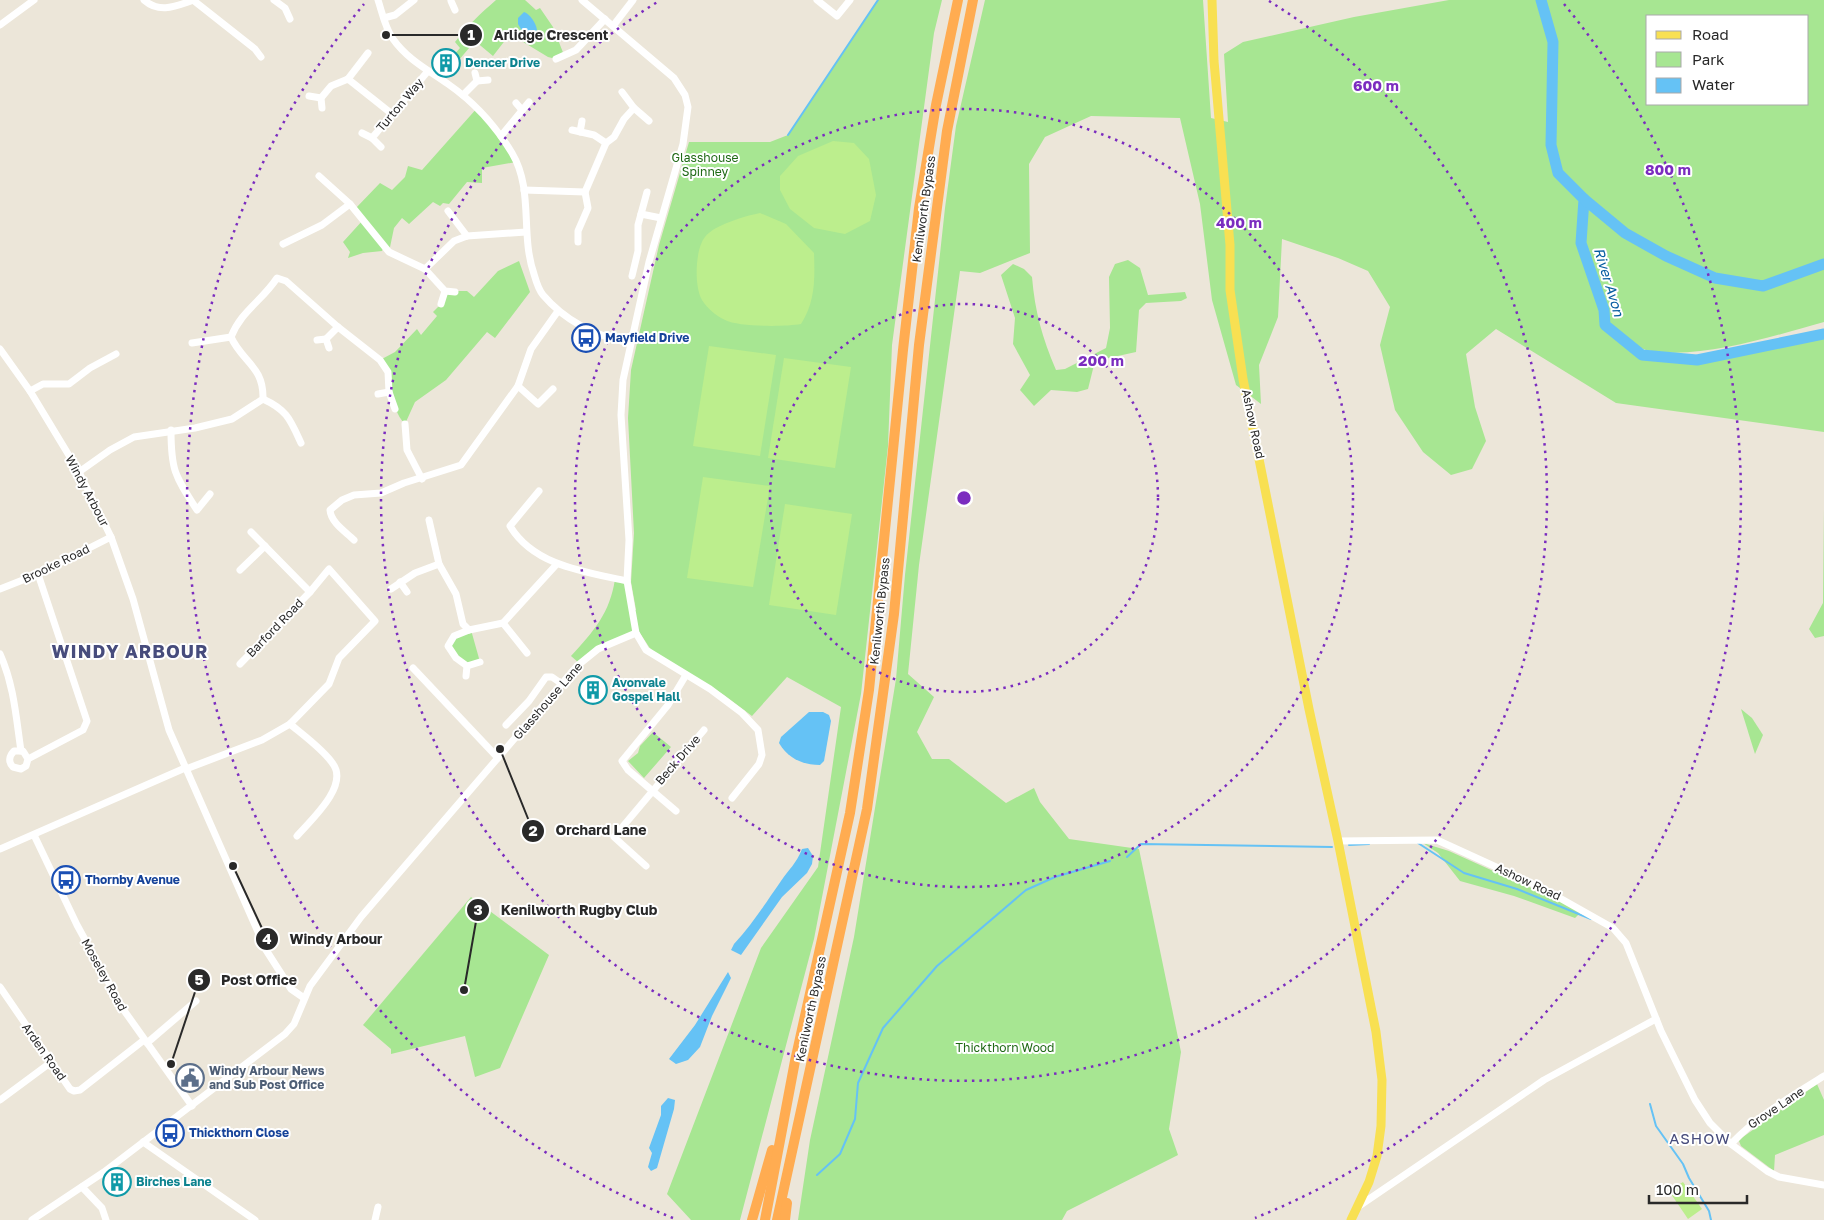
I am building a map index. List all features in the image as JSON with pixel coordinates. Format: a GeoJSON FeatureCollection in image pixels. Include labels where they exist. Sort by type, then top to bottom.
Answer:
{"type":"FeatureCollection","features":[{"type":"Feature","properties":{"kind":"highway","name":"Kenilworth Bypass"},"geometry":{"type":"LineString","coordinates":[[764,1220],[787,1102],[850,813],[869,690],[919,208],[936,106],[958,0]]}},
{"type":"Feature","properties":{"kind":"highway","name":"Kenilworth Bypass"},"geometry":{"type":"LineString","coordinates":[[777,1220],[867,808],[894,614],[918,355],[930,259],[947,131],[973,0]]}},
{"type":"Feature","properties":{"kind":"highway"},"geometry":{"type":"LineString","coordinates":[[752,1220],[787,1102]]}},
{"type":"Feature","properties":{"kind":"highway"},"geometry":{"type":"LineString","coordinates":[[785,1220],[795,1138]]}},
{"type":"Feature","properties":{"kind":"main road","name":"Ashow Road"},"geometry":{"type":"LineString","coordinates":[[1212,0],[1214,61],[1230,245],[1230,290],[1242,369],[1309,709],[1338,841],[1376,1032],[1382,1080],[1381,1126],[1377,1156],[1369,1182],[1351,1220]]}},
{"type":"Feature","properties":{"kind":"street"},"geometry":{"type":"LineString","coordinates":[[0,26],[24,2],[34,0]]}},
{"type":"Feature","properties":{"kind":"street"},"geometry":{"type":"LineString","coordinates":[[144,0],[151,6],[168,9],[194,0],[255,49],[261,57]]}},
{"type":"Feature","properties":{"kind":"street"},"geometry":{"type":"LineString","coordinates":[[274,0],[285,8],[290,19]]}},
{"type":"Feature","properties":{"kind":"street"},"geometry":{"type":"LineString","coordinates":[[378,0],[391,37],[401,49],[478,107],[501,136],[521,173],[524,190],[527,255],[541,293],[558,311],[578,326],[604,338],[630,343]]}},
{"type":"Feature","properties":{"kind":"street"},"geometry":{"type":"LineString","coordinates":[[384,18],[395,15],[414,0]]}},
{"type":"Feature","properties":{"kind":"street"},"geometry":{"type":"LineString","coordinates":[[452,0],[456,10]]}},
{"type":"Feature","properties":{"kind":"street"},"geometry":{"type":"LineString","coordinates":[[582,0],[674,78],[685,96],[688,107],[683,144],[661,218],[622,380],[621,415],[629,526],[628,581],[636,633],[649,653],[686,675],[742,713],[758,730],[762,755],[759,764],[732,798]]}},
{"type":"Feature","properties":{"kind":"street"},"geometry":{"type":"LineString","coordinates":[[613,26],[632,0]]}},
{"type":"Feature","properties":{"kind":"street"},"geometry":{"type":"LineString","coordinates":[[817,0],[837,16],[850,0]]}},
{"type":"Feature","properties":{"kind":"street"},"geometry":{"type":"LineString","coordinates":[[556,59],[576,50],[605,19]]}},
{"type":"Feature","properties":{"kind":"street"},"geometry":{"type":"LineString","coordinates":[[322,108],[321,98],[331,86],[348,79],[368,53]]}},
{"type":"Feature","properties":{"kind":"street","name":"Turton Way"},"geometry":{"type":"LineString","coordinates":[[372,138],[428,71]]}},
{"type":"Feature","properties":{"kind":"street"},"geometry":{"type":"LineString","coordinates":[[475,73],[477,81]]}},
{"type":"Feature","properties":{"kind":"street"},"geometry":{"type":"LineString","coordinates":[[348,79],[392,114]]}},
{"type":"Feature","properties":{"kind":"street"},"geometry":{"type":"LineString","coordinates":[[463,95],[477,81],[488,80]]}},
{"type":"Feature","properties":{"kind":"street"},"geometry":{"type":"LineString","coordinates":[[622,92],[634,108],[649,121]]}},
{"type":"Feature","properties":{"kind":"street"},"geometry":{"type":"LineString","coordinates":[[310,96],[321,98]]}},
{"type":"Feature","properties":{"kind":"street"},"geometry":{"type":"LineString","coordinates":[[501,136],[529,102]]}},
{"type":"Feature","properties":{"kind":"street"},"geometry":{"type":"LineString","coordinates":[[516,103],[522,110]]}},
{"type":"Feature","properties":{"kind":"street"},"geometry":{"type":"LineString","coordinates":[[578,242],[578,231],[588,208],[585,192],[606,143],[614,137],[624,119],[634,108]]}},
{"type":"Feature","properties":{"kind":"street"},"geometry":{"type":"LineString","coordinates":[[580,132],[582,121]]}},
{"type":"Feature","properties":{"kind":"street"},"geometry":{"type":"LineString","coordinates":[[572,130],[594,135],[606,143]]}},
{"type":"Feature","properties":{"kind":"street","name":"Turton Way"},"geometry":{"type":"LineString","coordinates":[[362,133],[372,138],[381,147]]}},
{"type":"Feature","properties":{"kind":"street"},"geometry":{"type":"LineString","coordinates":[[319,176],[350,204],[389,252],[425,270],[445,290],[455,292]]}},
{"type":"Feature","properties":{"kind":"street"},"geometry":{"type":"LineString","coordinates":[[524,190],[585,192]]}},
{"type":"Feature","properties":{"kind":"street"},"geometry":{"type":"LineString","coordinates":[[632,276],[638,251],[638,225],[646,192]]}},
{"type":"Feature","properties":{"kind":"street"},"geometry":{"type":"LineString","coordinates":[[283,244],[322,225],[350,204]]}},
{"type":"Feature","properties":{"kind":"street"},"geometry":{"type":"LineString","coordinates":[[448,211],[467,236]]}},
{"type":"Feature","properties":{"kind":"street"},"geometry":{"type":"LineString","coordinates":[[641,214],[661,218]]}},
{"type":"Feature","properties":{"kind":"street"},"geometry":{"type":"LineString","coordinates":[[425,270],[454,242],[467,236],[526,232]]}},
{"type":"Feature","properties":{"kind":"street"},"geometry":{"type":"LineString","coordinates":[[231,337],[237,322],[248,309],[267,294],[278,278],[286,281],[338,327],[380,360],[388,372],[389,392],[394,409]]}},
{"type":"Feature","properties":{"kind":"street"},"geometry":{"type":"LineString","coordinates":[[441,304],[445,290]]}},
{"type":"Feature","properties":{"kind":"street"},"geometry":{"type":"LineString","coordinates":[[354,540],[336,524],[330,515],[333,506],[354,495],[381,493],[461,465],[518,386],[531,349],[558,311]]}},
{"type":"Feature","properties":{"kind":"street"},"geometry":{"type":"LineString","coordinates":[[317,340],[326,339],[338,327]]}},
{"type":"Feature","properties":{"kind":"street"},"geometry":{"type":"LineString","coordinates":[[192,343],[231,337]]}},
{"type":"Feature","properties":{"kind":"street"},"geometry":{"type":"LineString","coordinates":[[231,337],[258,376],[263,386],[263,399]]}},
{"type":"Feature","properties":{"kind":"street"},"geometry":{"type":"LineString","coordinates":[[326,339],[329,348]]}},
{"type":"Feature","properties":{"kind":"street","name":"Windy Arbour"},"geometry":{"type":"LineString","coordinates":[[0,349],[30,391],[79,472],[112,537],[132,599],[166,721],[185,768],[266,950],[291,989],[304,998]]}},
{"type":"Feature","properties":{"kind":"street"},"geometry":{"type":"LineString","coordinates":[[30,391],[43,384],[69,384],[90,368],[116,354]]}},
{"type":"Feature","properties":{"kind":"street"},"geometry":{"type":"LineString","coordinates":[[518,386],[538,404],[553,388]]}},
{"type":"Feature","properties":{"kind":"street"},"geometry":{"type":"LineString","coordinates":[[378,394],[389,392]]}},
{"type":"Feature","properties":{"kind":"street"},"geometry":{"type":"LineString","coordinates":[[79,472],[110,450],[134,437],[171,430],[195,428],[232,419],[263,399]]}},
{"type":"Feature","properties":{"kind":"street"},"geometry":{"type":"LineString","coordinates":[[263,399],[279,407],[289,418],[301,443]]}},
{"type":"Feature","properties":{"kind":"street"},"geometry":{"type":"LineString","coordinates":[[405,424],[407,450],[422,479]]}},
{"type":"Feature","properties":{"kind":"street"},"geometry":{"type":"LineString","coordinates":[[171,430],[171,462],[179,482],[197,510],[210,494]]}},
{"type":"Feature","properties":{"kind":"street"},"geometry":{"type":"LineString","coordinates":[[539,491],[510,526],[517,538],[556,565],[628,581]]}},
{"type":"Feature","properties":{"kind":"street"},"geometry":{"type":"LineString","coordinates":[[428,520],[439,564],[456,594],[463,624],[469,630]]}},
{"type":"Feature","properties":{"kind":"street"},"geometry":{"type":"LineString","coordinates":[[252,532],[310,592]]}},
{"type":"Feature","properties":{"kind":"street","name":"Brooke Road"},"geometry":{"type":"LineString","coordinates":[[0,589],[38,574],[112,537]]}},
{"type":"Feature","properties":{"kind":"street"},"geometry":{"type":"LineString","coordinates":[[240,570],[265,546]]}},
{"type":"Feature","properties":{"kind":"street"},"geometry":{"type":"LineString","coordinates":[[391,590],[400,582],[439,564]]}},
{"type":"Feature","properties":{"kind":"street"},"geometry":{"type":"LineString","coordinates":[[467,666],[456,658],[448,646],[454,636],[469,630],[504,624],[556,565]]}},
{"type":"Feature","properties":{"kind":"street","name":"Barford Road"},"geometry":{"type":"LineString","coordinates":[[240,664],[310,592],[329,569],[374,621],[339,658],[329,684],[290,724]]}},
{"type":"Feature","properties":{"kind":"street"},"geometry":{"type":"LineString","coordinates":[[21,750],[12,754],[11,765],[21,768],[26,766],[28,758],[83,730],[87,721],[38,574]]}},
{"type":"Feature","properties":{"kind":"street"},"geometry":{"type":"LineString","coordinates":[[400,582],[407,592]]}},
{"type":"Feature","properties":{"kind":"street"},"geometry":{"type":"LineString","coordinates":[[504,624],[526,653]]}},
{"type":"Feature","properties":{"kind":"street","name":"Glasshouse Lane"},"geometry":{"type":"LineString","coordinates":[[304,998],[310,986],[360,918],[562,684],[592,653],[636,633]]}},
{"type":"Feature","properties":{"kind":"street"},"geometry":{"type":"LineString","coordinates":[[0,654],[9,675],[14,695],[21,750],[28,758]]}},
{"type":"Feature","properties":{"kind":"street"},"geometry":{"type":"LineString","coordinates":[[467,666],[480,662]]}},
{"type":"Feature","properties":{"kind":"street"},"geometry":{"type":"LineString","coordinates":[[466,676],[467,666]]}},
{"type":"Feature","properties":{"kind":"street"},"geometry":{"type":"LineString","coordinates":[[413,668],[498,758]]}},
{"type":"Feature","properties":{"kind":"street"},"geometry":{"type":"LineString","coordinates":[[676,811],[625,767],[622,761],[668,705],[686,675]]}},
{"type":"Feature","properties":{"kind":"street"},"geometry":{"type":"LineString","coordinates":[[506,725],[529,701],[546,677],[552,677],[562,684]]}},
{"type":"Feature","properties":{"kind":"street"},"geometry":{"type":"LineString","coordinates":[[0,849],[185,768],[262,740],[290,724],[334,764],[338,777],[334,792],[297,836]]}},
{"type":"Feature","properties":{"kind":"street","name":"Beck Drive"},"geometry":{"type":"LineString","coordinates":[[646,866],[614,837],[704,730]]}},
{"type":"Feature","properties":{"kind":"street","name":"Moseley Road"},"geometry":{"type":"LineString","coordinates":[[34,835],[77,925],[122,1009],[192,1106]]}},
{"type":"Feature","properties":{"kind":"street","name":"Ashow Road"},"geometry":{"type":"LineString","coordinates":[[1338,841],[1437,840],[1542,888],[1584,910],[1622,936],[1656,1019],[1698,1105],[1710,1123],[1731,1144],[1767,1172],[1779,1177],[1824,1185]]}},
{"type":"Feature","properties":{"kind":"street","name":"Arden Road"},"geometry":{"type":"LineString","coordinates":[[0,987],[50,1063],[70,1089],[74,1091],[145,1041]]}},
{"type":"Feature","properties":{"kind":"street"},"geometry":{"type":"LineString","coordinates":[[32,1220],[82,1187],[192,1106],[284,1034],[294,1024],[304,998]]}},
{"type":"Feature","properties":{"kind":"street"},"geometry":{"type":"LineString","coordinates":[[145,1041],[196,1000]]}},
{"type":"Feature","properties":{"kind":"street","name":"Ashow Road"},"geometry":{"type":"LineString","coordinates":[[1359,1206],[1544,1080],[1656,1019]]}},
{"type":"Feature","properties":{"kind":"street"},"geometry":{"type":"LineString","coordinates":[[0,1100],[50,1063]]}},
{"type":"Feature","properties":{"kind":"street","name":"Grove Lane"},"geometry":{"type":"LineString","coordinates":[[1731,1144],[1743,1131],[1768,1112],[1824,1076]]}},
{"type":"Feature","properties":{"kind":"street"},"geometry":{"type":"LineString","coordinates":[[143,1142],[255,1220]]}},
{"type":"Feature","properties":{"kind":"street"},"geometry":{"type":"LineString","coordinates":[[82,1187],[102,1208],[106,1220]]}},
{"type":"Feature","properties":{"kind":"street"},"geometry":{"type":"LineString","coordinates":[[375,1220],[378,1207]]}},
{"type":"Feature","properties":{"kind":"green space"},"geometry":{"type":"Polygon","coordinates":[[[496,0],[525,0],[536,10],[540,8],[553,27],[564,55],[556,59],[548,57],[510,34],[493,56],[475,41],[442,80],[435,76],[460,48],[455,42],[474,20],[496,0]]]}},
{"type":"Feature","properties":{"kind":"green space","name":"Glasshouse Spinney"},"geometry":{"type":"Polygon","coordinates":[[[878,0],[942,0],[934,33],[892,345],[888,446],[861,694],[814,939],[740,1220],[691,1220],[667,1194],[761,948],[818,867],[841,707],[787,677],[752,716],[724,695],[651,650],[638,630],[631,582],[634,533],[628,418],[631,370],[659,245],[689,142],[770,142],[788,135],[878,0]]]}},
{"type":"Feature","properties":{"kind":"green space","name":"Thickthorn Wood"},"geometry":{"type":"Polygon","coordinates":[[[985,0],[1203,0],[1211,118],[1228,122],[1224,54],[1243,42],[1354,17],[1449,0],[1824,0],[1824,322],[1759,340],[1712,350],[1666,353],[1646,350],[1625,341],[1642,355],[1697,360],[1824,334],[1824,432],[1616,403],[1496,329],[1466,354],[1475,407],[1486,441],[1472,469],[1451,475],[1423,452],[1395,410],[1380,345],[1390,307],[1368,271],[1338,258],[1282,239],[1278,317],[1259,365],[1261,404],[1236,385],[1212,300],[1200,204],[1180,118],[1091,116],[1045,137],[1029,164],[1030,253],[980,273],[960,271],[919,565],[908,674],[934,697],[917,732],[932,759],[949,759],[1006,803],[1034,788],[1040,802],[1069,839],[1139,849],[1181,1052],[1169,1129],[1178,1155],[1067,1211],[1062,1220],[798,1220],[810,1140],[854,937],[896,679],[905,575],[945,208],[956,126],[985,0]]]}},
{"type":"Feature","properties":{"kind":"green space"},"geometry":{"type":"Polygon","coordinates":[[[478,107],[516,162],[482,168],[482,183],[467,182],[449,204],[443,203],[440,206],[433,202],[409,224],[402,218],[394,228],[389,252],[384,246],[382,251],[363,253],[348,258],[350,252],[343,242],[363,220],[355,209],[380,183],[392,190],[405,177],[408,166],[422,170],[478,107]]]}},
{"type":"Feature","properties":{"kind":"green space"},"geometry":{"type":"Polygon","coordinates":[[[833,141],[854,143],[869,159],[876,195],[870,221],[845,234],[814,228],[790,209],[780,190],[780,176],[798,156],[833,141]]]}},
{"type":"Feature","properties":{"kind":"green space"},"geometry":{"type":"Polygon","coordinates":[[[760,213],[786,224],[814,253],[812,299],[801,324],[762,326],[732,322],[712,312],[699,294],[697,268],[699,250],[705,237],[722,225],[760,213]]]}},
{"type":"Feature","properties":{"kind":"green space"},"geometry":{"type":"Polygon","coordinates":[[[1128,260],[1140,268],[1148,295],[1185,292],[1187,298],[1181,301],[1146,303],[1139,310],[1136,352],[1095,361],[1088,389],[1077,392],[1051,390],[1034,406],[1020,390],[1030,375],[1013,344],[1015,318],[1001,275],[1013,264],[1024,269],[1032,277],[1037,313],[1047,346],[1056,370],[1065,369],[1106,348],[1110,328],[1109,277],[1115,264],[1128,260]]]}},
{"type":"Feature","properties":{"kind":"green space"},"geometry":{"type":"Polygon","coordinates":[[[519,261],[530,292],[495,338],[487,332],[446,380],[415,402],[405,424],[396,409],[387,376],[380,360],[395,352],[417,329],[421,335],[437,316],[433,312],[441,304],[445,291],[467,291],[474,297],[498,271],[519,261]]]}},
{"type":"Feature","properties":{"kind":"green space"},"geometry":{"type":"Polygon","coordinates":[[[709,346],[776,355],[760,456],[693,446],[709,346]]]}},
{"type":"Feature","properties":{"kind":"green space"},"geometry":{"type":"Polygon","coordinates":[[[784,358],[851,367],[835,468],[768,458],[784,358]]]}},
{"type":"Feature","properties":{"kind":"green space"},"geometry":{"type":"Polygon","coordinates":[[[703,477],[770,486],[753,587],[687,578],[703,477]]]}},
{"type":"Feature","properties":{"kind":"green space"},"geometry":{"type":"Polygon","coordinates":[[[785,504],[852,514],[836,615],[769,605],[785,504]]]}},
{"type":"Feature","properties":{"kind":"green space"},"geometry":{"type":"Polygon","coordinates":[[[1824,509],[1824,636],[1815,638],[1809,629],[1823,603],[1824,509]]]}},
{"type":"Feature","properties":{"kind":"green space"},"geometry":{"type":"Polygon","coordinates":[[[615,579],[627,581],[636,633],[598,649],[579,663],[571,656],[600,621],[613,591],[615,579]]]}},
{"type":"Feature","properties":{"kind":"green space"},"geometry":{"type":"Polygon","coordinates":[[[471,630],[480,662],[467,666],[448,646],[454,636],[471,630]]]}},
{"type":"Feature","properties":{"kind":"green space"},"geometry":{"type":"Polygon","coordinates":[[[1741,709],[1752,718],[1763,735],[1755,754],[1741,709]]]}},
{"type":"Feature","properties":{"kind":"green space"},"geometry":{"type":"Polygon","coordinates":[[[653,732],[671,747],[644,778],[628,761],[638,753],[640,746],[653,732]]]}},
{"type":"Feature","properties":{"kind":"green space"},"geometry":{"type":"Polygon","coordinates":[[[1423,843],[1449,851],[1582,911],[1575,918],[1514,896],[1460,881],[1438,853],[1423,843]]]}},
{"type":"Feature","properties":{"kind":"green space"},"geometry":{"type":"Polygon","coordinates":[[[471,897],[549,955],[500,1068],[475,1077],[465,1036],[391,1054],[391,1049],[363,1025],[471,897]]]}},
{"type":"Feature","properties":{"kind":"green space"},"geometry":{"type":"Polygon","coordinates":[[[1817,1084],[1824,1100],[1824,1135],[1775,1155],[1774,1171],[1741,1146],[1739,1141],[1743,1137],[1817,1084]]]}},
{"type":"Feature","properties":{"kind":"green space"},"geometry":{"type":"Polygon","coordinates":[[[1683,1182],[1702,1209],[1688,1219],[1669,1191],[1683,1182]]]}},
{"type":"Feature","properties":{"kind":"water"},"geometry":{"type":"Polygon","coordinates":[[[524,12],[534,22],[537,30],[530,38],[526,38],[518,24],[518,18],[524,12]]]}},
{"type":"Feature","properties":{"kind":"water"},"geometry":{"type":"Polygon","coordinates":[[[809,712],[823,712],[829,715],[831,721],[824,761],[820,765],[807,764],[796,760],[779,743],[781,737],[809,712]]]}},
{"type":"Feature","properties":{"kind":"water"},"geometry":{"type":"Polygon","coordinates":[[[808,848],[813,856],[812,864],[807,873],[782,897],[741,955],[731,950],[795,863],[802,849],[808,848]]]}},
{"type":"Feature","properties":{"kind":"water"},"geometry":{"type":"Polygon","coordinates":[[[728,972],[731,978],[712,1016],[700,1047],[688,1060],[676,1064],[669,1059],[695,1025],[728,972]]]}},
{"type":"Feature","properties":{"kind":"water"},"geometry":{"type":"Polygon","coordinates":[[[668,1098],[675,1100],[674,1109],[657,1168],[651,1171],[648,1167],[652,1153],[649,1148],[661,1115],[661,1106],[668,1098]]]}},
{"type":"Feature","properties":{"kind":"waterway"},"geometry":{"type":"LineString","coordinates":[[788,135],[878,0]]}},
{"type":"Feature","properties":{"kind":"waterway","name":"River Avon"},"geometry":{"type":"LineString","coordinates":[[1541,0],[1553,42],[1551,145],[1558,173],[1584,199],[1581,243],[1604,310],[1605,325],[1642,355],[1697,360],[1824,334]]}},
{"type":"Feature","properties":{"kind":"waterway"},"geometry":{"type":"LineString","coordinates":[[1584,199],[1625,233],[1666,256],[1715,278],[1763,286],[1824,264]]}},
{"type":"Feature","properties":{"kind":"waterway"},"geometry":{"type":"LineString","coordinates":[[1418,843],[1464,873],[1517,889],[1591,919]]}},
{"type":"Feature","properties":{"kind":"waterway"},"geometry":{"type":"LineString","coordinates":[[1127,857],[1141,844],[1332,847]]}},
{"type":"Feature","properties":{"kind":"waterway"},"geometry":{"type":"LineString","coordinates":[[1349,845],[1369,844]]}},
{"type":"Feature","properties":{"kind":"waterway"},"geometry":{"type":"LineString","coordinates":[[817,1175],[840,1154],[855,1119],[858,1083],[883,1028],[937,966],[1026,890],[1055,877],[1110,861]]}},
{"type":"Feature","properties":{"kind":"waterway"},"geometry":{"type":"LineString","coordinates":[[1650,1104],[1656,1126],[1683,1164],[1689,1178],[1709,1211],[1711,1220]]}},
{"type":"Feature","properties":{"kind":"place","name":"Arlidge Crescent"},"geometry":{"type":"Point","coordinates":[386,35]}},
{"type":"Feature","properties":{"kind":"place","name":"Dencer Drive"},"geometry":{"type":"Point","coordinates":[446,63]}},
{"type":"Feature","properties":{"kind":"place","name":"Mayfield Drive"},"geometry":{"type":"Point","coordinates":[586,338]}},
{"type":"Feature","properties":{"kind":"place","name":"Avonvale Gospel Hall"},"geometry":{"type":"Point","coordinates":[593,690]}},
{"type":"Feature","properties":{"kind":"place","name":"Orchard Lane"},"geometry":{"type":"Point","coordinates":[500,749]}},
{"type":"Feature","properties":{"kind":"place","name":"Windy Arbour"},"geometry":{"type":"Point","coordinates":[233,866]}},
{"type":"Feature","properties":{"kind":"place","name":"Thornby Avenue"},"geometry":{"type":"Point","coordinates":[66,880]}},
{"type":"Feature","properties":{"kind":"place","name":"Kenilworth Rugby Club"},"geometry":{"type":"Point","coordinates":[464,990]}},
{"type":"Feature","properties":{"kind":"place","name":"Post Office"},"geometry":{"type":"Point","coordinates":[171,1064]}},
{"type":"Feature","properties":{"kind":"place","name":"Windy Arbour News and Sub Post Office"},"geometry":{"type":"Point","coordinates":[190,1078]}},
{"type":"Feature","properties":{"kind":"place","name":"Thickthorn Close"},"geometry":{"type":"Point","coordinates":[170,1133]}},
{"type":"Feature","properties":{"kind":"place","name":"Birches Lane"},"geometry":{"type":"Point","coordinates":[117,1182]}},
{"type":"Feature","properties":{"kind":"district","name":"WINDY ARBOUR"},"geometry":{"type":"Point","coordinates":[130,652]}},
{"type":"Feature","properties":{"kind":"district","name":"ASHOW"},"geometry":{"type":"Point","coordinates":[1700,1139]}}]}
